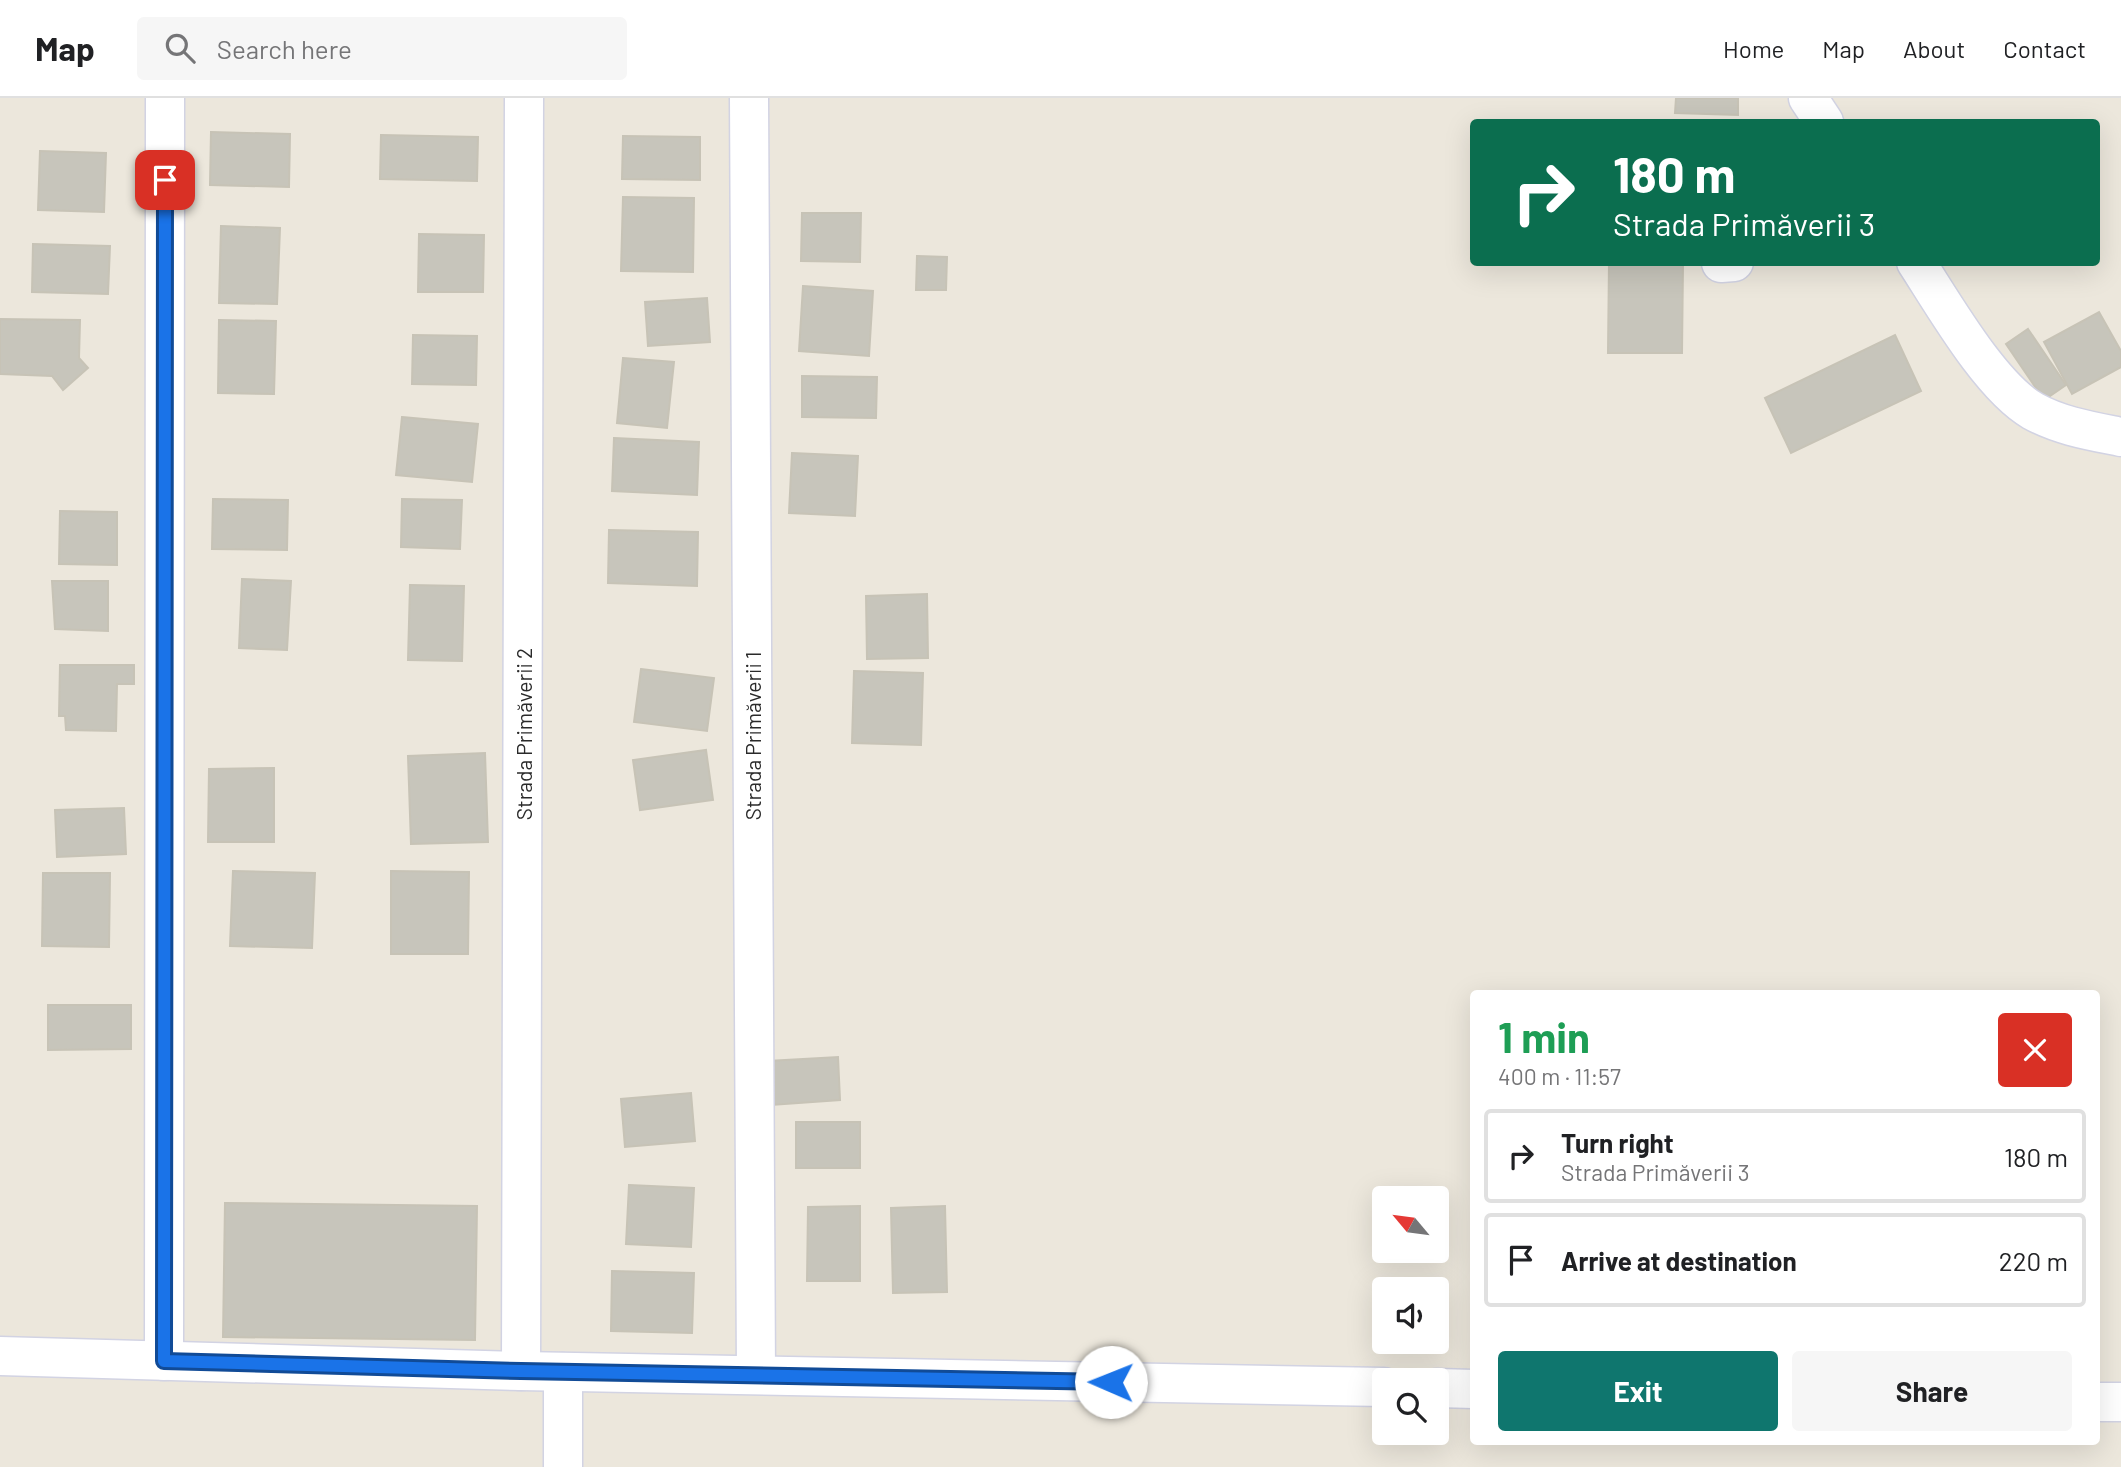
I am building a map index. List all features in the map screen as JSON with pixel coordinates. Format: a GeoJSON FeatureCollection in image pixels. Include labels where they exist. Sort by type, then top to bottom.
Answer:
{"type":"FeatureCollection","features":[{"type":"Feature","properties":{"kind":"street"},"geometry":{"type":"LineString","coordinates":[[164,1361],[165,98]]}},
{"type":"Feature","properties":{"kind":"street","name":"Strada Primăverii 2"},"geometry":{"type":"LineString","coordinates":[[521,1371],[524,98]]}},
{"type":"Feature","properties":{"kind":"street","name":"Strada Primăverii 1"},"geometry":{"type":"LineString","coordinates":[[749,98],[756,1374]]}},
{"type":"Feature","properties":{"kind":"street"},"geometry":{"type":"LineString","coordinates":[[1808,98],[1822,119]]}},
{"type":"Feature","properties":{"kind":"street"},"geometry":{"type":"LineString","coordinates":[[1919,266],[1996,380],[2032,410],[2077,429],[2121,437]]}},
{"type":"Feature","properties":{"kind":"street"},"geometry":{"type":"LineString","coordinates":[[0,1356],[563,1372],[1372,1387]]}},
{"type":"Feature","properties":{"kind":"street"},"geometry":{"type":"LineString","coordinates":[[562,1467],[563,1372]]}},
{"type":"Feature","properties":{"kind":"street"},"geometry":{"type":"LineString","coordinates":[[1449,1388],[1470,1389]]}},
{"type":"Feature","properties":{"kind":"street"},"geometry":{"type":"LineString","coordinates":[[2100,1402],[2121,1402]]}},
{"type":"Feature","properties":{"kind":"building"},"geometry":{"type":"Polygon","coordinates":[[[1676,98],[1738,98],[1738,115],[1675,113],[1676,98]]]}},
{"type":"Feature","properties":{"kind":"building"},"geometry":{"type":"Polygon","coordinates":[[[211,132],[290,134],[289,187],[210,185],[211,132]]]}},
{"type":"Feature","properties":{"kind":"building"},"geometry":{"type":"Polygon","coordinates":[[[381,135],[478,137],[477,181],[380,179],[381,135]]]}},
{"type":"Feature","properties":{"kind":"building"},"geometry":{"type":"Polygon","coordinates":[[[623,136],[700,137],[700,180],[622,179],[623,136]]]}},
{"type":"Feature","properties":{"kind":"building"},"geometry":{"type":"Polygon","coordinates":[[[40,151],[106,153],[104,212],[38,210],[40,151]]]}},
{"type":"Feature","properties":{"kind":"building"},"geometry":{"type":"Polygon","coordinates":[[[623,197],[694,198],[693,272],[621,271],[623,197]]]}},
{"type":"Feature","properties":{"kind":"building"},"geometry":{"type":"Polygon","coordinates":[[[802,213],[861,213],[860,262],[801,261],[802,213]]]}},
{"type":"Feature","properties":{"kind":"building"},"geometry":{"type":"Polygon","coordinates":[[[221,226],[280,228],[277,304],[219,303],[221,226]]]}},
{"type":"Feature","properties":{"kind":"building"},"geometry":{"type":"Polygon","coordinates":[[[419,234],[484,235],[483,292],[418,292],[419,234]]]}},
{"type":"Feature","properties":{"kind":"building"},"geometry":{"type":"Polygon","coordinates":[[[33,244],[110,246],[108,294],[32,292],[33,244]]]}},
{"type":"Feature","properties":{"kind":"building"},"geometry":{"type":"Polygon","coordinates":[[[917,256],[947,257],[946,290],[916,290],[917,256]]]}},
{"type":"Feature","properties":{"kind":"building"},"geometry":{"type":"Polygon","coordinates":[[[1609,266],[1683,266],[1682,353],[1608,353],[1609,266]]]}},
{"type":"Feature","properties":{"kind":"building"},"geometry":{"type":"Polygon","coordinates":[[[803,286],[873,291],[869,356],[799,351],[803,286]]]}},
{"type":"Feature","properties":{"kind":"building"},"geometry":{"type":"Polygon","coordinates":[[[707,298],[710,342],[648,346],[645,302],[707,298]]]}},
{"type":"Feature","properties":{"kind":"building"},"geometry":{"type":"Polygon","coordinates":[[[2099,312],[2121,351],[2121,367],[2072,394],[2044,342],[2099,312]]]}},
{"type":"Feature","properties":{"kind":"building"},"geometry":{"type":"Polygon","coordinates":[[[0,319],[80,320],[79,358],[88,368],[63,390],[52,376],[0,374],[0,319]]]}},
{"type":"Feature","properties":{"kind":"building"},"geometry":{"type":"Polygon","coordinates":[[[219,320],[276,321],[274,394],[218,393],[219,320]]]}},
{"type":"Feature","properties":{"kind":"building"},"geometry":{"type":"Polygon","coordinates":[[[2028,329],[2066,385],[2044,400],[2006,344],[2028,329]]]}},
{"type":"Feature","properties":{"kind":"building"},"geometry":{"type":"Polygon","coordinates":[[[413,335],[477,336],[476,385],[412,384],[413,335]]]}},
{"type":"Feature","properties":{"kind":"building"},"geometry":{"type":"Polygon","coordinates":[[[1895,335],[1921,391],[1791,453],[1765,398],[1895,335]]]}},
{"type":"Feature","properties":{"kind":"building"},"geometry":{"type":"Polygon","coordinates":[[[623,358],[674,362],[667,428],[617,423],[623,358]]]}},
{"type":"Feature","properties":{"kind":"building"},"geometry":{"type":"Polygon","coordinates":[[[802,376],[877,377],[876,418],[802,417],[802,376]]]}},
{"type":"Feature","properties":{"kind":"building"},"geometry":{"type":"Polygon","coordinates":[[[402,417],[478,424],[472,482],[396,475],[402,417]]]}},
{"type":"Feature","properties":{"kind":"building"},"geometry":{"type":"Polygon","coordinates":[[[614,438],[699,442],[697,495],[612,491],[614,438]]]}},
{"type":"Feature","properties":{"kind":"building"},"geometry":{"type":"Polygon","coordinates":[[[792,453],[858,456],[855,516],[789,513],[792,453]]]}},
{"type":"Feature","properties":{"kind":"building"},"geometry":{"type":"Polygon","coordinates":[[[213,499],[288,500],[287,550],[212,549],[213,499]]]}},
{"type":"Feature","properties":{"kind":"building"},"geometry":{"type":"Polygon","coordinates":[[[402,499],[462,500],[460,549],[401,547],[402,499]]]}},
{"type":"Feature","properties":{"kind":"building"},"geometry":{"type":"Polygon","coordinates":[[[60,511],[117,512],[117,565],[59,564],[60,511]]]}},
{"type":"Feature","properties":{"kind":"building"},"geometry":{"type":"Polygon","coordinates":[[[609,530],[698,532],[697,586],[608,583],[609,530]]]}},
{"type":"Feature","properties":{"kind":"building"},"geometry":{"type":"Polygon","coordinates":[[[242,579],[291,581],[287,650],[239,648],[242,579]]]}},
{"type":"Feature","properties":{"kind":"building"},"geometry":{"type":"Polygon","coordinates":[[[52,581],[108,581],[108,631],[55,629],[52,581]]]}},
{"type":"Feature","properties":{"kind":"building"},"geometry":{"type":"Polygon","coordinates":[[[410,585],[464,586],[462,661],[408,660],[410,585]]]}},
{"type":"Feature","properties":{"kind":"building"},"geometry":{"type":"Polygon","coordinates":[[[927,594],[928,658],[867,659],[866,596],[927,594]]]}},
{"type":"Feature","properties":{"kind":"building"},"geometry":{"type":"Polygon","coordinates":[[[60,665],[134,665],[134,684],[117,684],[116,731],[66,730],[65,716],[59,716],[60,665]]]}},
{"type":"Feature","properties":{"kind":"building"},"geometry":{"type":"Polygon","coordinates":[[[641,669],[714,678],[707,731],[634,722],[641,669]]]}},
{"type":"Feature","properties":{"kind":"building"},"geometry":{"type":"Polygon","coordinates":[[[854,671],[923,673],[921,745],[852,743],[854,671]]]}},
{"type":"Feature","properties":{"kind":"building"},"geometry":{"type":"Polygon","coordinates":[[[706,750],[713,800],[640,810],[633,760],[706,750]]]}},
{"type":"Feature","properties":{"kind":"building"},"geometry":{"type":"Polygon","coordinates":[[[485,753],[488,842],[411,844],[408,756],[485,753]]]}},
{"type":"Feature","properties":{"kind":"building"},"geometry":{"type":"Polygon","coordinates":[[[274,768],[274,842],[208,842],[209,769],[274,768]]]}},
{"type":"Feature","properties":{"kind":"building"},"geometry":{"type":"Polygon","coordinates":[[[124,808],[126,854],[57,857],[55,810],[124,808]]]}},
{"type":"Feature","properties":{"kind":"building"},"geometry":{"type":"Polygon","coordinates":[[[233,871],[315,873],[312,948],[230,946],[233,871]]]}},
{"type":"Feature","properties":{"kind":"building"},"geometry":{"type":"Polygon","coordinates":[[[391,871],[469,872],[468,954],[391,954],[391,871]]]}},
{"type":"Feature","properties":{"kind":"building"},"geometry":{"type":"Polygon","coordinates":[[[43,873],[110,873],[109,947],[42,946],[43,873]]]}},
{"type":"Feature","properties":{"kind":"building"},"geometry":{"type":"Polygon","coordinates":[[[48,1005],[131,1005],[131,1049],[48,1050],[48,1005]]]}},
{"type":"Feature","properties":{"kind":"building"},"geometry":{"type":"Polygon","coordinates":[[[838,1057],[840,1100],[771,1105],[768,1061],[838,1057]]]}},
{"type":"Feature","properties":{"kind":"building"},"geometry":{"type":"Polygon","coordinates":[[[691,1093],[695,1141],[625,1147],[621,1099],[691,1093]]]}},
{"type":"Feature","properties":{"kind":"building"},"geometry":{"type":"Polygon","coordinates":[[[796,1122],[860,1122],[860,1168],[796,1168],[796,1122]]]}},
{"type":"Feature","properties":{"kind":"building"},"geometry":{"type":"Polygon","coordinates":[[[629,1185],[694,1188],[691,1247],[626,1244],[629,1185]]]}},
{"type":"Feature","properties":{"kind":"building"},"geometry":{"type":"Polygon","coordinates":[[[225,1203],[477,1206],[475,1340],[223,1337],[225,1203]]]}},
{"type":"Feature","properties":{"kind":"building"},"geometry":{"type":"Polygon","coordinates":[[[860,1206],[860,1281],[807,1281],[808,1207],[860,1206]]]}},
{"type":"Feature","properties":{"kind":"building"},"geometry":{"type":"Polygon","coordinates":[[[945,1206],[947,1292],[893,1293],[891,1208],[945,1206]]]}},
{"type":"Feature","properties":{"kind":"building"},"geometry":{"type":"Polygon","coordinates":[[[612,1271],[694,1273],[692,1333],[611,1331],[612,1271]]]}},
{"type":"Feature","properties":{"kind":"route"},"geometry":{"type":"LineString","coordinates":[[165,180],[164,1361],[1111,1382]]}}]}
